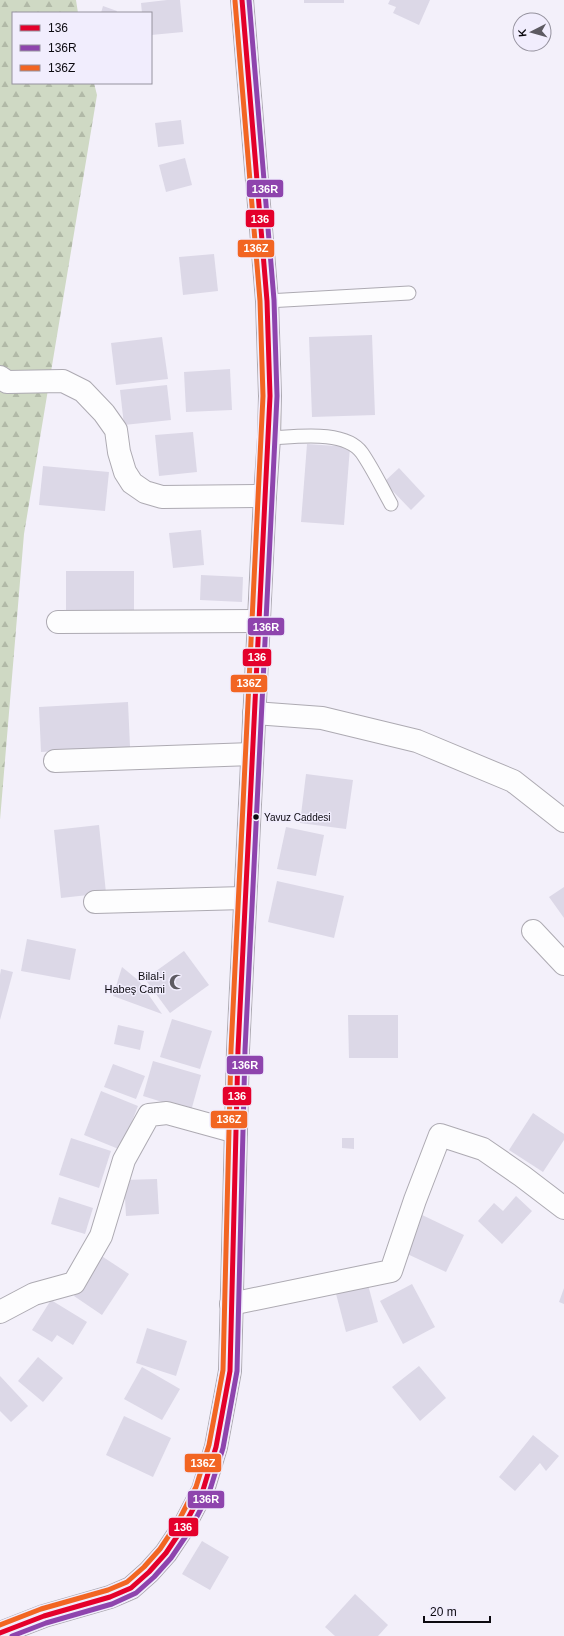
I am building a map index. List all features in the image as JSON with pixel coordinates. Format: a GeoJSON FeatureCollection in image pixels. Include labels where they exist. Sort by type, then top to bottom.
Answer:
{"type":"FeatureCollection","features":[{"type":"Feature","properties":{"kind":"main road"},"geometry":{"type":"LineString","coordinates":[[0,1633],[44,1616],[110,1597],[131,1588],[149,1572],[166,1552],[184,1526],[203,1490],[216,1447],[230,1372],[238,1050],[244,898],[270,396],[268,301],[242,0]]}},
{"type":"Feature","properties":{"kind":"street"},"geometry":{"type":"LineString","coordinates":[[0,377],[7,382],[63,381],[83,391],[104,413],[116,430],[119,452],[125,472],[132,483],[144,492],[162,497],[265,496]]}},
{"type":"Feature","properties":{"kind":"street"},"geometry":{"type":"LineString","coordinates":[[58,622],[259,621]]}},
{"type":"Feature","properties":{"kind":"street"},"geometry":{"type":"LineString","coordinates":[[254,713],[322,718],[417,741],[513,780],[564,821]]}},
{"type":"Feature","properties":{"kind":"street"},"geometry":{"type":"LineString","coordinates":[[55,761],[252,754]]}},
{"type":"Feature","properties":{"kind":"street"},"geometry":{"type":"LineString","coordinates":[[95,902],[244,898]]}},
{"type":"Feature","properties":{"kind":"street"},"geometry":{"type":"LineString","coordinates":[[533,932],[564,964]]}},
{"type":"Feature","properties":{"kind":"street"},"geometry":{"type":"LineString","coordinates":[[0,1312],[34,1294],[74,1283],[101,1236],[124,1160],[149,1115],[166,1113],[236,1132]]}},
{"type":"Feature","properties":{"kind":"street"},"geometry":{"type":"LineString","coordinates":[[231,1304],[391,1271],[415,1200],[440,1135],[483,1149],[564,1208]]}},
{"type":"Feature","properties":{"kind":"lane"},"geometry":{"type":"LineString","coordinates":[[268,301],[409,293]]}},
{"type":"Feature","properties":{"kind":"lane"},"geometry":{"type":"LineString","coordinates":[[269,438],[326,437],[338,438],[350,443],[362,452],[391,504]]}},
{"type":"Feature","properties":{"kind":"green space"},"geometry":{"type":"Polygon","coordinates":[[[0,0],[76,0],[78,12],[12,12],[12,84],[94,84],[97,95],[24,534],[0,820],[0,0]]]}},
{"type":"Feature","properties":{"kind":"building"},"geometry":{"type":"Polygon","coordinates":[[[180,0],[183,32],[152,35],[152,12],[142,12],[141,3],[180,0]]]}},
{"type":"Feature","properties":{"kind":"building"},"geometry":{"type":"Polygon","coordinates":[[[304,0],[344,0],[344,3],[304,3],[304,0]]]}},
{"type":"Feature","properties":{"kind":"building"},"geometry":{"type":"Polygon","coordinates":[[[390,0],[430,0],[419,25],[393,13],[396,7],[388,4],[390,0]]]}},
{"type":"Feature","properties":{"kind":"building"},"geometry":{"type":"Polygon","coordinates":[[[103,6],[117,11],[116,12],[101,12],[103,6]]]}},
{"type":"Feature","properties":{"kind":"building"},"geometry":{"type":"Polygon","coordinates":[[[181,120],[184,144],[158,147],[155,123],[181,120]]]}},
{"type":"Feature","properties":{"kind":"building"},"geometry":{"type":"Polygon","coordinates":[[[185,158],[192,185],[166,192],[159,165],[185,158]]]}},
{"type":"Feature","properties":{"kind":"building"},"geometry":{"type":"Polygon","coordinates":[[[214,254],[218,291],[183,295],[179,257],[214,254]]]}},
{"type":"Feature","properties":{"kind":"building"},"geometry":{"type":"Polygon","coordinates":[[[372,335],[375,415],[312,417],[309,337],[372,335]]]}},
{"type":"Feature","properties":{"kind":"building"},"geometry":{"type":"Polygon","coordinates":[[[162,337],[168,379],[116,385],[111,343],[162,337]]]}},
{"type":"Feature","properties":{"kind":"building"},"geometry":{"type":"Polygon","coordinates":[[[230,369],[232,410],[186,412],[184,372],[230,369]]]}},
{"type":"Feature","properties":{"kind":"building"},"geometry":{"type":"Polygon","coordinates":[[[167,385],[171,420],[124,425],[120,390],[167,385]]]}},
{"type":"Feature","properties":{"kind":"building"},"geometry":{"type":"Polygon","coordinates":[[[193,432],[197,472],[159,476],[155,435],[193,432]]]}},
{"type":"Feature","properties":{"kind":"building"},"geometry":{"type":"Polygon","coordinates":[[[307,444],[350,447],[344,525],[301,522],[307,444]]]}},
{"type":"Feature","properties":{"kind":"building"},"geometry":{"type":"Polygon","coordinates":[[[43,466],[109,472],[105,511],[39,505],[43,466]]]}},
{"type":"Feature","properties":{"kind":"building"},"geometry":{"type":"Polygon","coordinates":[[[399,468],[425,496],[411,510],[384,482],[399,468]]]}},
{"type":"Feature","properties":{"kind":"building"},"geometry":{"type":"Polygon","coordinates":[[[201,530],[204,565],[173,568],[169,533],[201,530]]]}},
{"type":"Feature","properties":{"kind":"building"},"geometry":{"type":"Polygon","coordinates":[[[66,571],[134,571],[134,610],[66,610],[66,571]]]}},
{"type":"Feature","properties":{"kind":"building"},"geometry":{"type":"Polygon","coordinates":[[[201,575],[243,577],[242,602],[200,600],[201,575]]]}},
{"type":"Feature","properties":{"kind":"building"},"geometry":{"type":"Polygon","coordinates":[[[128,702],[130,747],[41,752],[39,707],[128,702]]]}},
{"type":"Feature","properties":{"kind":"building"},"geometry":{"type":"Polygon","coordinates":[[[306,774],[353,780],[346,829],[300,823],[306,774]]]}},
{"type":"Feature","properties":{"kind":"building"},"geometry":{"type":"Polygon","coordinates":[[[99,825],[106,893],[61,898],[54,830],[99,825]]]}},
{"type":"Feature","properties":{"kind":"building"},"geometry":{"type":"Polygon","coordinates":[[[286,827],[324,835],[316,876],[277,869],[286,827]]]}},
{"type":"Feature","properties":{"kind":"building"},"geometry":{"type":"Polygon","coordinates":[[[277,881],[344,896],[334,938],[268,922],[277,881]]]}},
{"type":"Feature","properties":{"kind":"building"},"geometry":{"type":"Polygon","coordinates":[[[564,887],[564,918],[549,897],[564,887]]]}},
{"type":"Feature","properties":{"kind":"building"},"geometry":{"type":"Polygon","coordinates":[[[27,939],[76,949],[70,980],[21,971],[27,939]]]}},
{"type":"Feature","properties":{"kind":"building","name":"Bilal-i Habeş Cami"},"geometry":{"type":"Polygon","coordinates":[[[184,951],[209,985],[170,1013],[145,979],[184,951]]]}},
{"type":"Feature","properties":{"kind":"building"},"geometry":{"type":"Polygon","coordinates":[[[122,967],[139,981],[162,1014],[113,996],[122,967]]]}},
{"type":"Feature","properties":{"kind":"building"},"geometry":{"type":"Polygon","coordinates":[[[1,969],[13,972],[0,1020],[0,975],[1,969]]]}},
{"type":"Feature","properties":{"kind":"building"},"geometry":{"type":"Polygon","coordinates":[[[348,1015],[398,1015],[398,1058],[349,1058],[348,1015]]]}},
{"type":"Feature","properties":{"kind":"building"},"geometry":{"type":"Polygon","coordinates":[[[172,1019],[212,1031],[200,1069],[160,1057],[172,1019]]]}},
{"type":"Feature","properties":{"kind":"building"},"geometry":{"type":"Polygon","coordinates":[[[118,1025],[144,1031],[140,1050],[114,1044],[118,1025]]]}},
{"type":"Feature","properties":{"kind":"building"},"geometry":{"type":"Polygon","coordinates":[[[153,1061],[201,1075],[191,1111],[143,1096],[153,1061]]]}},
{"type":"Feature","properties":{"kind":"building"},"geometry":{"type":"Polygon","coordinates":[[[113,1064],[145,1076],[136,1099],[104,1087],[113,1064]]]}},
{"type":"Feature","properties":{"kind":"building"},"geometry":{"type":"Polygon","coordinates":[[[101,1091],[138,1106],[121,1150],[84,1135],[101,1091]]]}},
{"type":"Feature","properties":{"kind":"building"},"geometry":{"type":"Polygon","coordinates":[[[533,1113],[564,1134],[564,1140],[543,1172],[509,1150],[533,1113]]]}},
{"type":"Feature","properties":{"kind":"building"},"geometry":{"type":"Polygon","coordinates":[[[71,1138],[111,1151],[99,1188],[59,1175],[71,1138]]]}},
{"type":"Feature","properties":{"kind":"building"},"geometry":{"type":"Polygon","coordinates":[[[342,1138],[354,1138],[354,1149],[342,1148],[342,1138]]]}},
{"type":"Feature","properties":{"kind":"building"},"geometry":{"type":"Polygon","coordinates":[[[157,1179],[159,1214],[126,1216],[124,1180],[157,1179]]]}},
{"type":"Feature","properties":{"kind":"building"},"geometry":{"type":"Polygon","coordinates":[[[516,1196],[532,1211],[502,1244],[478,1221],[494,1203],[503,1211],[516,1196]]]}},
{"type":"Feature","properties":{"kind":"building"},"geometry":{"type":"Polygon","coordinates":[[[59,1197],[93,1208],[85,1234],[51,1224],[59,1197]]]}},
{"type":"Feature","properties":{"kind":"building"},"geometry":{"type":"Polygon","coordinates":[[[420,1214],[464,1235],[446,1272],[403,1252],[420,1214]]]}},
{"type":"Feature","properties":{"kind":"building"},"geometry":{"type":"Polygon","coordinates":[[[100,1255],[129,1274],[102,1315],[74,1296],[100,1255]]]}},
{"type":"Feature","properties":{"kind":"building"},"geometry":{"type":"Polygon","coordinates":[[[367,1281],[378,1322],[346,1332],[335,1290],[367,1281]]]}},
{"type":"Feature","properties":{"kind":"building"},"geometry":{"type":"Polygon","coordinates":[[[412,1284],[435,1327],[403,1344],[380,1301],[412,1284]]]}},
{"type":"Feature","properties":{"kind":"building"},"geometry":{"type":"Polygon","coordinates":[[[564,1288],[564,1304],[559,1302],[564,1288]]]}},
{"type":"Feature","properties":{"kind":"building"},"geometry":{"type":"Polygon","coordinates":[[[51,1300],[87,1322],[73,1345],[57,1335],[52,1342],[32,1330],[51,1300]]]}},
{"type":"Feature","properties":{"kind":"building"},"geometry":{"type":"Polygon","coordinates":[[[147,1328],[187,1341],[176,1376],[136,1363],[147,1328]]]}},
{"type":"Feature","properties":{"kind":"building"},"geometry":{"type":"Polygon","coordinates":[[[38,1357],[63,1378],[43,1402],[18,1381],[38,1357]]]}},
{"type":"Feature","properties":{"kind":"building"},"geometry":{"type":"Polygon","coordinates":[[[419,1366],[446,1398],[420,1421],[392,1387],[419,1366]]]}},
{"type":"Feature","properties":{"kind":"building"},"geometry":{"type":"Polygon","coordinates":[[[142,1367],[180,1389],[162,1420],[124,1399],[142,1367]]]}},
{"type":"Feature","properties":{"kind":"building"},"geometry":{"type":"Polygon","coordinates":[[[0,1376],[28,1406],[11,1422],[0,1411],[0,1376]]]}},
{"type":"Feature","properties":{"kind":"building"},"geometry":{"type":"Polygon","coordinates":[[[124,1416],[171,1438],[153,1477],[106,1455],[124,1416]]]}},
{"type":"Feature","properties":{"kind":"building"},"geometry":{"type":"Polygon","coordinates":[[[533,1435],[559,1456],[546,1471],[540,1463],[515,1491],[499,1477],[533,1435]]]}},
{"type":"Feature","properties":{"kind":"building"},"geometry":{"type":"Polygon","coordinates":[[[202,1541],[229,1557],[210,1590],[182,1574],[202,1541]]]}},
{"type":"Feature","properties":{"kind":"building"},"geometry":{"type":"Polygon","coordinates":[[[355,1594],[388,1625],[378,1636],[335,1636],[325,1627],[355,1594]]]}},
{"type":"Feature","properties":{"kind":"transit line","name":"136"},"geometry":{"type":"LineString","coordinates":[[0,1633],[44,1616],[110,1597],[131,1588],[149,1572],[166,1553],[184,1526],[203,1490],[216,1447],[230,1371],[238,1050],[270,396],[267,301],[242,0]]}},
{"type":"Feature","properties":{"kind":"transit line","name":"136R"},"geometry":{"type":"LineString","coordinates":[[12,1636],[46,1623],[112,1604],[136,1593],[154,1577],[171,1558],[190,1530],[209,1493],[223,1448],[237,1371],[245,1050],[277,396],[274,300],[249,0]]}},
{"type":"Feature","properties":{"kind":"transit line","name":"136Z"},"geometry":{"type":"LineString","coordinates":[[0,1625],[41,1609],[108,1590],[127,1582],[144,1567],[160,1549],[178,1522],[196,1487],[209,1445],[223,1370],[231,1050],[263,396],[260,301],[235,1]]}},
{"type":"Feature","properties":{"kind":"place","name":"Yavuz Caddesi"},"geometry":{"type":"Point","coordinates":[256,817]}},
{"type":"Feature","properties":{"kind":"place","name":"Bilal-i Habeş Cami"},"geometry":{"type":"Point","coordinates":[177,982]}}]}
